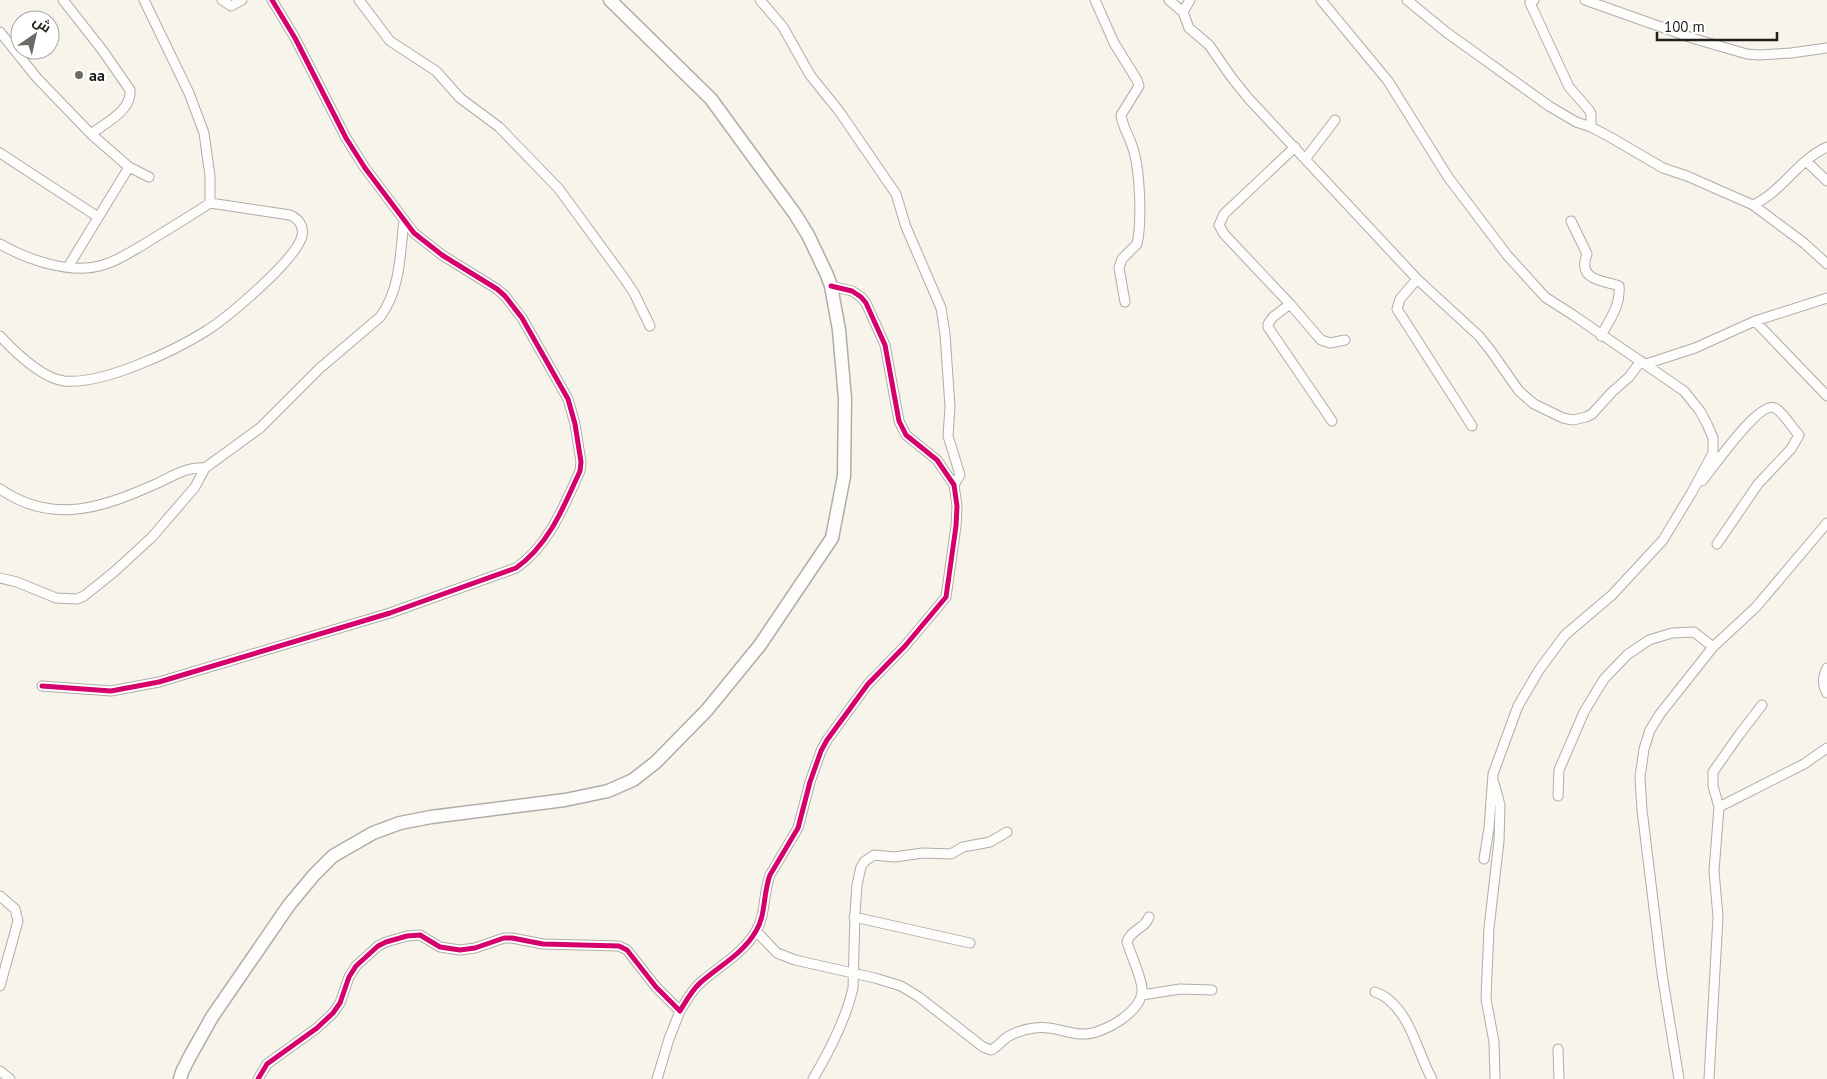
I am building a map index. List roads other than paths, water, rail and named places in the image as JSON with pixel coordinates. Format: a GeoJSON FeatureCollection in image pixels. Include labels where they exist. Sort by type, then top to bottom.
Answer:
{"type":"FeatureCollection","features":[{"type":"Feature","properties":{"kind":"main road"},"geometry":{"type":"LineString","coordinates":[[180,1079],[185,1065],[212,1017],[289,904],[333,856],[373,833],[400,823],[430,817],[565,800],[608,790],[632,780],[646,771],[707,710],[760,645],[832,538],[844,476],[845,399],[839,330],[831,286],[817,253],[795,214],[711,99],[610,0]]}},
{"type":"Feature","properties":{"kind":"street"},"geometry":{"type":"LineString","coordinates":[[63,0],[103,51],[130,90],[130,97],[126,108],[91,134]]}},
{"type":"Feature","properties":{"kind":"street"},"geometry":{"type":"LineString","coordinates":[[144,0],[189,92],[204,133],[210,176],[210,203]]}},
{"type":"Feature","properties":{"kind":"street"},"geometry":{"type":"LineString","coordinates":[[222,0],[231,6],[242,0]]}},
{"type":"Feature","properties":{"kind":"street"},"geometry":{"type":"LineString","coordinates":[[42,686],[111,690],[176,677],[390,613],[501,574],[521,565],[540,547],[554,524],[580,471],[581,462],[575,424],[568,398],[528,329],[504,296],[487,282],[442,255],[414,233],[346,138],[290,30],[272,0]]}},
{"type":"Feature","properties":{"kind":"street"},"geometry":{"type":"LineString","coordinates":[[360,0],[390,41],[436,71],[460,98],[499,127],[559,189],[624,278],[650,326]]}},
{"type":"Feature","properties":{"kind":"street"},"geometry":{"type":"LineString","coordinates":[[760,0],[787,33],[810,75],[839,111],[896,194],[906,227],[941,308],[951,412],[949,441],[960,475],[954,485]]}},
{"type":"Feature","properties":{"kind":"street"},"geometry":{"type":"LineString","coordinates":[[1095,0],[1114,43],[1139,86],[1121,116],[1138,165],[1139,197],[1137,244],[1122,259],[1119,268],[1125,302]]}},
{"type":"Feature","properties":{"kind":"street"},"geometry":{"type":"LineString","coordinates":[[1169,0],[1183,12],[1190,28],[1209,45],[1238,85],[1295,147],[1417,279],[1492,350],[1512,382],[1528,400],[1563,418],[1580,419],[1592,414],[1612,392],[1644,363],[1695,348],[1755,322],[1827,298]]}},
{"type":"Feature","properties":{"kind":"street"},"geometry":{"type":"LineString","coordinates":[[1183,12],[1190,0]]}},
{"type":"Feature","properties":{"kind":"street"},"geometry":{"type":"LineString","coordinates":[[1321,0],[1388,81],[1448,176],[1507,255],[1545,297],[1684,391],[1700,411],[1713,438],[1713,453],[1663,540],[1612,595],[1565,635],[1539,670],[1518,706],[1493,774],[1484,859]]}},
{"type":"Feature","properties":{"kind":"street"},"geometry":{"type":"LineString","coordinates":[[1407,0],[1446,32],[1543,102],[1576,122],[1591,127],[1663,168],[1688,176],[1753,206],[1804,243],[1827,264]]}},
{"type":"Feature","properties":{"kind":"street"},"geometry":{"type":"LineString","coordinates":[[1585,0],[1695,39],[1747,54],[1785,54],[1827,48]]}},
{"type":"Feature","properties":{"kind":"street"},"geometry":{"type":"LineString","coordinates":[[1531,1],[1569,87],[1591,114],[1591,127]]}},
{"type":"Feature","properties":{"kind":"street"},"geometry":{"type":"LineString","coordinates":[[0,32],[37,78],[91,134],[129,167],[149,177]]}},
{"type":"Feature","properties":{"kind":"street"},"geometry":{"type":"LineString","coordinates":[[1306,158],[1335,120]]}},
{"type":"Feature","properties":{"kind":"street"},"geometry":{"type":"LineString","coordinates":[[1295,147],[1224,214],[1219,225],[1224,234],[1321,340],[1330,343],[1345,340]]}},
{"type":"Feature","properties":{"kind":"street"},"geometry":{"type":"LineString","coordinates":[[1753,206],[1769,197],[1806,161],[1827,147]]}},
{"type":"Feature","properties":{"kind":"street"},"geometry":{"type":"LineString","coordinates":[[0,153],[98,217]]}},
{"type":"Feature","properties":{"kind":"street"},"geometry":{"type":"LineString","coordinates":[[1806,161],[1827,181]]}},
{"type":"Feature","properties":{"kind":"street"},"geometry":{"type":"LineString","coordinates":[[68,267],[129,167]]}},
{"type":"Feature","properties":{"kind":"street"},"geometry":{"type":"LineString","coordinates":[[0,244],[33,260],[68,267],[103,265],[182,222],[210,203],[290,215],[301,223],[302,234],[296,247],[268,279],[207,330],[173,349],[129,368],[109,374],[63,381],[40,370],[24,359],[0,336]]}},
{"type":"Feature","properties":{"kind":"street"},"geometry":{"type":"LineString","coordinates":[[0,578],[17,582],[56,598],[77,599],[84,596],[114,572],[152,537],[195,487],[205,468],[260,428],[320,368],[380,317],[387,308],[395,288],[404,220]]}},
{"type":"Feature","properties":{"kind":"street"},"geometry":{"type":"LineString","coordinates":[[1571,221],[1587,254],[1584,266],[1585,271],[1593,278],[1618,286],[1620,296],[1618,304],[1601,336]]}},
{"type":"Feature","properties":{"kind":"street"},"geometry":{"type":"LineString","coordinates":[[1417,279],[1400,299],[1398,309],[1472,426]]}},
{"type":"Feature","properties":{"kind":"street"},"geometry":{"type":"LineString","coordinates":[[657,1079],[680,1011],[699,984],[736,956],[756,931],[762,916],[770,875],[798,828],[818,756],[827,740],[868,684],[905,646],[946,598],[957,513],[954,485],[937,460],[912,441],[902,426],[898,415],[885,345],[866,303],[852,291],[831,286]]}},
{"type":"Feature","properties":{"kind":"street"},"geometry":{"type":"LineString","coordinates":[[1290,304],[1270,320],[1268,327],[1332,421]]}},
{"type":"Feature","properties":{"kind":"street"},"geometry":{"type":"LineString","coordinates":[[1755,322],[1827,396]]}},
{"type":"Feature","properties":{"kind":"street"},"geometry":{"type":"LineString","coordinates":[[1692,492],[1744,428],[1760,412],[1770,407],[1776,408],[1799,435],[1792,449],[1758,484],[1716,544]]}},
{"type":"Feature","properties":{"kind":"street"},"geometry":{"type":"LineString","coordinates":[[0,489],[18,499],[39,506],[71,510],[90,508],[128,496],[184,471],[205,468]]}},
{"type":"Feature","properties":{"kind":"street"},"geometry":{"type":"LineString","coordinates":[[1679,1079],[1662,974],[1642,810],[1640,777],[1644,749],[1650,730],[1660,714],[1713,646],[1756,607],[1827,522]]}},
{"type":"Feature","properties":{"kind":"street"},"geometry":{"type":"LineString","coordinates":[[1558,796],[1559,770],[1584,712],[1604,679],[1628,655],[1648,640],[1672,633],[1694,632],[1713,646]]}},
{"type":"Feature","properties":{"kind":"street"},"geometry":{"type":"LineString","coordinates":[[1827,668],[1824,673],[1824,684],[1827,692]]}},
{"type":"Feature","properties":{"kind":"street"},"geometry":{"type":"LineString","coordinates":[[1709,1079],[1718,917],[1714,871],[1719,807],[1712,786],[1713,772],[1762,705]]}},
{"type":"Feature","properties":{"kind":"street"},"geometry":{"type":"LineString","coordinates":[[1719,807],[1804,764],[1827,748]]}},
{"type":"Feature","properties":{"kind":"street"},"geometry":{"type":"LineString","coordinates":[[1493,780],[1498,794],[1500,814],[1499,841],[1489,928],[1486,999],[1494,1042],[1495,1079]]}},
{"type":"Feature","properties":{"kind":"street"},"geometry":{"type":"LineString","coordinates":[[817,1077],[848,1007],[853,988],[854,917],[861,867],[869,858],[877,855],[894,857],[923,853],[951,854],[963,847],[990,842],[1007,832]]}},
{"type":"Feature","properties":{"kind":"street"},"geometry":{"type":"LineString","coordinates":[[0,896],[15,910],[18,921],[0,986]]}},
{"type":"Feature","properties":{"kind":"street"},"geometry":{"type":"LineString","coordinates":[[854,917],[970,943]]}},
{"type":"Feature","properties":{"kind":"street"},"geometry":{"type":"LineString","coordinates":[[756,931],[777,953],[795,960],[881,979],[901,986],[919,997],[983,1048],[991,1050],[1008,1037],[1034,1028],[1063,1030],[1080,1034],[1095,1032],[1131,1013],[1142,995],[1142,984],[1127,942],[1129,936],[1147,922],[1149,917]]}},
{"type":"Feature","properties":{"kind":"street"},"geometry":{"type":"LineString","coordinates":[[258,1079],[267,1064],[317,1028],[333,1013],[340,1003],[349,976],[356,966],[378,946],[407,936],[420,935],[440,947],[460,950],[512,938],[543,944],[619,946],[627,950],[656,987],[680,1011]]}},
{"type":"Feature","properties":{"kind":"street"},"geometry":{"type":"LineString","coordinates":[[1142,995],[1180,989],[1212,990]]}},
{"type":"Feature","properties":{"kind":"street"},"geometry":{"type":"LineString","coordinates":[[1375,992],[1389,999],[1400,1012],[1417,1044],[1432,1079]]}},
{"type":"Feature","properties":{"kind":"street"},"geometry":{"type":"LineString","coordinates":[[1558,1049],[1559,1079]]}},
{"type":"Feature","properties":{"kind":"street"},"geometry":{"type":"LineString","coordinates":[[0,1071],[10,1079]]}},
{"type":"Feature","properties":{"kind":"place","name":"aa"},"geometry":{"type":"Point","coordinates":[79,75]}}]}
